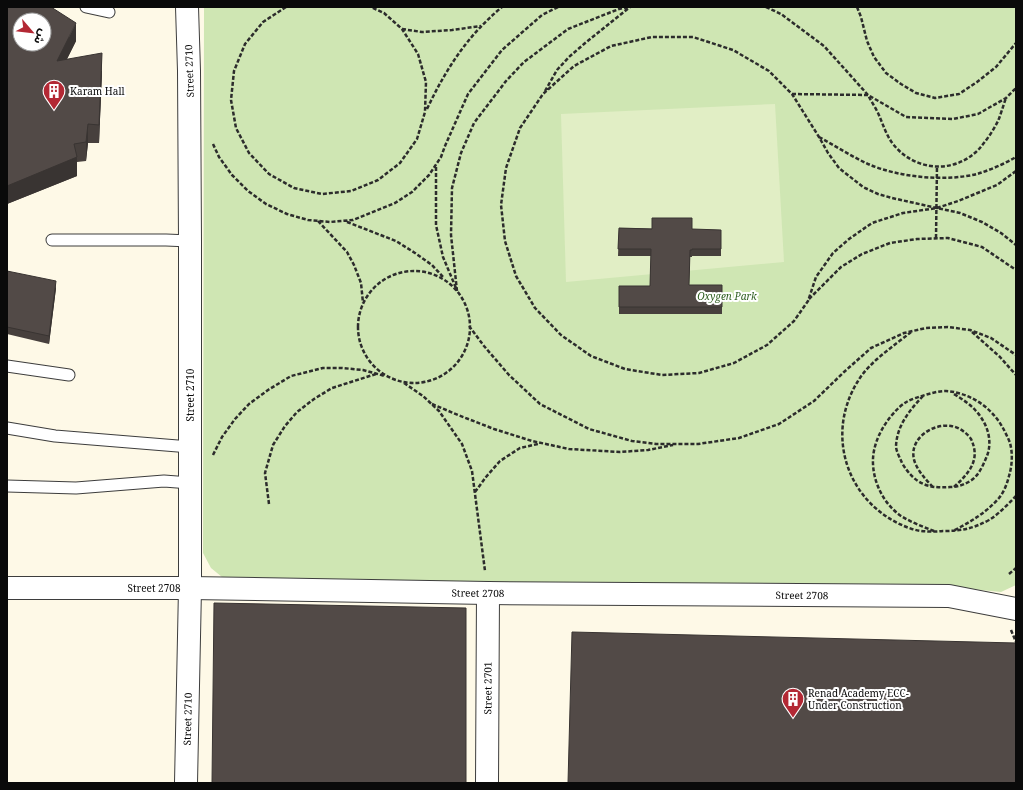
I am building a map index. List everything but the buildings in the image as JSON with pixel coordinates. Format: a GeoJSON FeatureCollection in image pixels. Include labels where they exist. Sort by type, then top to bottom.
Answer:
{"type":"FeatureCollection","features":[{"type":"Feature","properties":{"kind":"street","name":"Street 2710"},"geometry":{"type":"LineString","coordinates":[[186,783],[190,588],[190,241],[187,7]]}},
{"type":"Feature","properties":{"kind":"street","name":"Street 2708"},"geometry":{"type":"LineString","coordinates":[[7,588],[190,588],[488,593],[949,596],[1016,609]]}},
{"type":"Feature","properties":{"kind":"street","name":"Street 2701"},"geometry":{"type":"LineString","coordinates":[[487,783],[488,593]]}},
{"type":"Feature","properties":{"kind":"lane"},"geometry":{"type":"LineString","coordinates":[[86,7],[109,12]]}},
{"type":"Feature","properties":{"kind":"lane"},"geometry":{"type":"LineString","coordinates":[[52,240],[190,241]]}},
{"type":"Feature","properties":{"kind":"lane"},"geometry":{"type":"LineString","coordinates":[[7,366],[69,375]]}},
{"type":"Feature","properties":{"kind":"lane"},"geometry":{"type":"LineString","coordinates":[[7,428],[56,436],[190,447]]}},
{"type":"Feature","properties":{"kind":"lane"},"geometry":{"type":"LineString","coordinates":[[7,486],[76,488],[164,482],[190,483]]}},
{"type":"Feature","properties":{"kind":"path"},"geometry":{"type":"LineString","coordinates":[[286,7],[263,22],[245,44],[234,71],[231,100],[236,128],[249,153],[269,174],[294,188],[322,194],[351,191],[378,180],[400,163],[417,139],[425,112],[438,85],[458,54],[481,26],[502,7]]}},
{"type":"Feature","properties":{"kind":"path"},"geometry":{"type":"LineString","coordinates":[[371,7],[384,13],[402,29],[418,54],[426,82],[425,112]]}},
{"type":"Feature","properties":{"kind":"path"},"geometry":{"type":"LineString","coordinates":[[213,144],[219,157],[232,175],[248,191],[266,204],[286,214],[308,220],[330,222],[352,220],[396,202],[412,192],[430,175],[441,157],[468,94],[502,50],[542,15],[558,7]]}},
{"type":"Feature","properties":{"kind":"path"},"geometry":{"type":"LineString","coordinates":[[457,290],[451,234],[452,188],[461,153],[474,123],[506,81],[524,62],[568,29],[619,9],[629,7]]}},
{"type":"Feature","properties":{"kind":"path"},"geometry":{"type":"LineString","coordinates":[[629,7],[584,44],[556,70],[543,94],[520,128],[506,168],[501,205],[505,241],[516,276],[535,308],[561,335],[591,356],[625,370],[662,375],[699,373],[734,363],[766,345],[794,321],[808,300],[841,267],[862,254],[890,243],[917,239],[948,238],[982,247],[1016,270]]}},
{"type":"Feature","properties":{"kind":"path"},"geometry":{"type":"LineString","coordinates":[[766,7],[781,14],[824,46],[868,95],[893,144],[905,156],[918,163],[929,166],[956,164],[978,150],[988,138],[998,121],[1006,98]]}},
{"type":"Feature","properties":{"kind":"path"},"geometry":{"type":"LineString","coordinates":[[857,7],[867,41],[874,56],[886,73],[916,93],[935,98],[958,94],[977,82],[996,67],[1016,43]]}},
{"type":"Feature","properties":{"kind":"path"},"geometry":{"type":"LineString","coordinates":[[859,12],[862,7]]}},
{"type":"Feature","properties":{"kind":"path"},"geometry":{"type":"LineString","coordinates":[[402,29],[422,32],[481,26]]}},
{"type":"Feature","properties":{"kind":"path"},"geometry":{"type":"LineString","coordinates":[[543,94],[574,66],[611,46],[652,37],[693,37],[733,50],[769,71],[792,94],[828,153],[839,168],[862,187],[892,198],[960,213],[982,222],[1001,233],[1016,245]]}},
{"type":"Feature","properties":{"kind":"path"},"geometry":{"type":"LineString","coordinates":[[792,94],[868,95],[906,117],[952,119],[978,114],[1006,98],[1016,90]]}},
{"type":"Feature","properties":{"kind":"path"},"geometry":{"type":"LineString","coordinates":[[819,137],[846,153],[869,164],[896,173],[920,177],[946,178],[976,174],[1001,165],[1016,156]]}},
{"type":"Feature","properties":{"kind":"path"},"geometry":{"type":"LineString","coordinates":[[211,459],[222,437],[248,404],[291,376],[323,368],[342,368],[363,370],[403,382],[421,383],[438,378],[452,368],[463,354],[469,337],[470,320],[465,304],[457,290],[443,257],[436,225],[436,166]]}},
{"type":"Feature","properties":{"kind":"path"},"geometry":{"type":"LineString","coordinates":[[936,238],[938,166]]}},
{"type":"Feature","properties":{"kind":"path"},"geometry":{"type":"LineString","coordinates":[[808,300],[816,277],[833,253],[849,239],[872,223],[903,213],[937,208],[958,201],[997,185],[1016,171]]}},
{"type":"Feature","properties":{"kind":"path"},"geometry":{"type":"LineString","coordinates":[[318,220],[348,252],[361,283],[363,303]]}},
{"type":"Feature","properties":{"kind":"path"},"geometry":{"type":"LineString","coordinates":[[345,221],[396,241],[432,265],[445,280],[457,290]]}},
{"type":"Feature","properties":{"kind":"path"},"geometry":{"type":"LineString","coordinates":[[387,377],[373,366],[363,352],[358,335],[358,319],[363,303],[372,290],[384,279],[398,273],[414,270],[431,273],[445,280]]}},
{"type":"Feature","properties":{"kind":"path"},"geometry":{"type":"LineString","coordinates":[[470,326],[484,346],[509,375],[540,404],[589,429],[632,441],[656,444],[698,444],[739,438],[779,424],[814,401],[871,348],[904,333],[912,331],[926,328],[948,327],[970,330],[991,338],[1016,355]]}},
{"type":"Feature","properties":{"kind":"path"},"geometry":{"type":"LineString","coordinates":[[970,330],[1000,357],[1016,375]]}},
{"type":"Feature","properties":{"kind":"path"},"geometry":{"type":"LineString","coordinates":[[912,331],[867,368],[850,394],[842,426],[843,448],[847,468],[855,484],[879,511],[893,520],[913,529],[934,532],[959,531],[974,528],[991,519],[1016,496]]}},
{"type":"Feature","properties":{"kind":"path"},"geometry":{"type":"LineString","coordinates":[[269,504],[265,473],[273,445],[285,426],[297,412],[308,403],[332,388],[377,374]]}},
{"type":"Feature","properties":{"kind":"path"},"geometry":{"type":"LineString","coordinates":[[403,382],[423,396],[439,411],[462,444],[472,471],[488,593]]}},
{"type":"Feature","properties":{"kind":"path"},"geometry":{"type":"LineString","coordinates":[[934,532],[901,516],[890,507],[876,482],[873,464],[874,451],[879,434],[899,407],[910,399],[945,391],[966,395],[978,401],[999,420],[1010,443],[1012,465],[1007,484],[1000,497],[984,513],[953,531]]}},
{"type":"Feature","properties":{"kind":"path"},"geometry":{"type":"LineString","coordinates":[[923,396],[912,407],[905,418],[898,432],[896,448],[906,470],[918,481],[928,487],[958,487],[971,481],[981,469],[989,449],[990,439],[986,426],[976,411],[952,393]]}},
{"type":"Feature","properties":{"kind":"path"},"geometry":{"type":"LineString","coordinates":[[432,404],[494,429],[532,441],[569,449],[620,452],[648,450],[678,444]]}},
{"type":"Feature","properties":{"kind":"path"},"geometry":{"type":"LineString","coordinates":[[933,487],[915,464],[913,453],[916,441],[923,432],[938,426],[951,426],[959,428],[968,435],[974,447],[975,458],[970,470],[954,487]]}},
{"type":"Feature","properties":{"kind":"path"},"geometry":{"type":"LineString","coordinates":[[475,492],[500,461],[520,448],[541,443]]}},
{"type":"Feature","properties":{"kind":"path"},"geometry":{"type":"LineString","coordinates":[[1008,574],[1016,568]]}},
{"type":"Feature","properties":{"kind":"green space","name":"Oxygen Park"},"geometry":{"type":"Polygon","coordinates":[[[204,7],[1016,7],[1016,585],[1001,592],[941,586],[238,582],[222,577],[211,568],[203,553],[204,7]]]}},
{"type":"Feature","properties":{"kind":"green space"},"geometry":{"type":"Polygon","coordinates":[[[775,104],[784,262],[566,282],[561,114],[775,104]]]}},
{"type":"Feature","properties":{"kind":"place","name":"Karam Hall"},"geometry":{"type":"Point","coordinates":[54,110]}},
{"type":"Feature","properties":{"kind":"place","name":"Renad Academy ECC- Under Construction"},"geometry":{"type":"Point","coordinates":[793,718]}}]}
